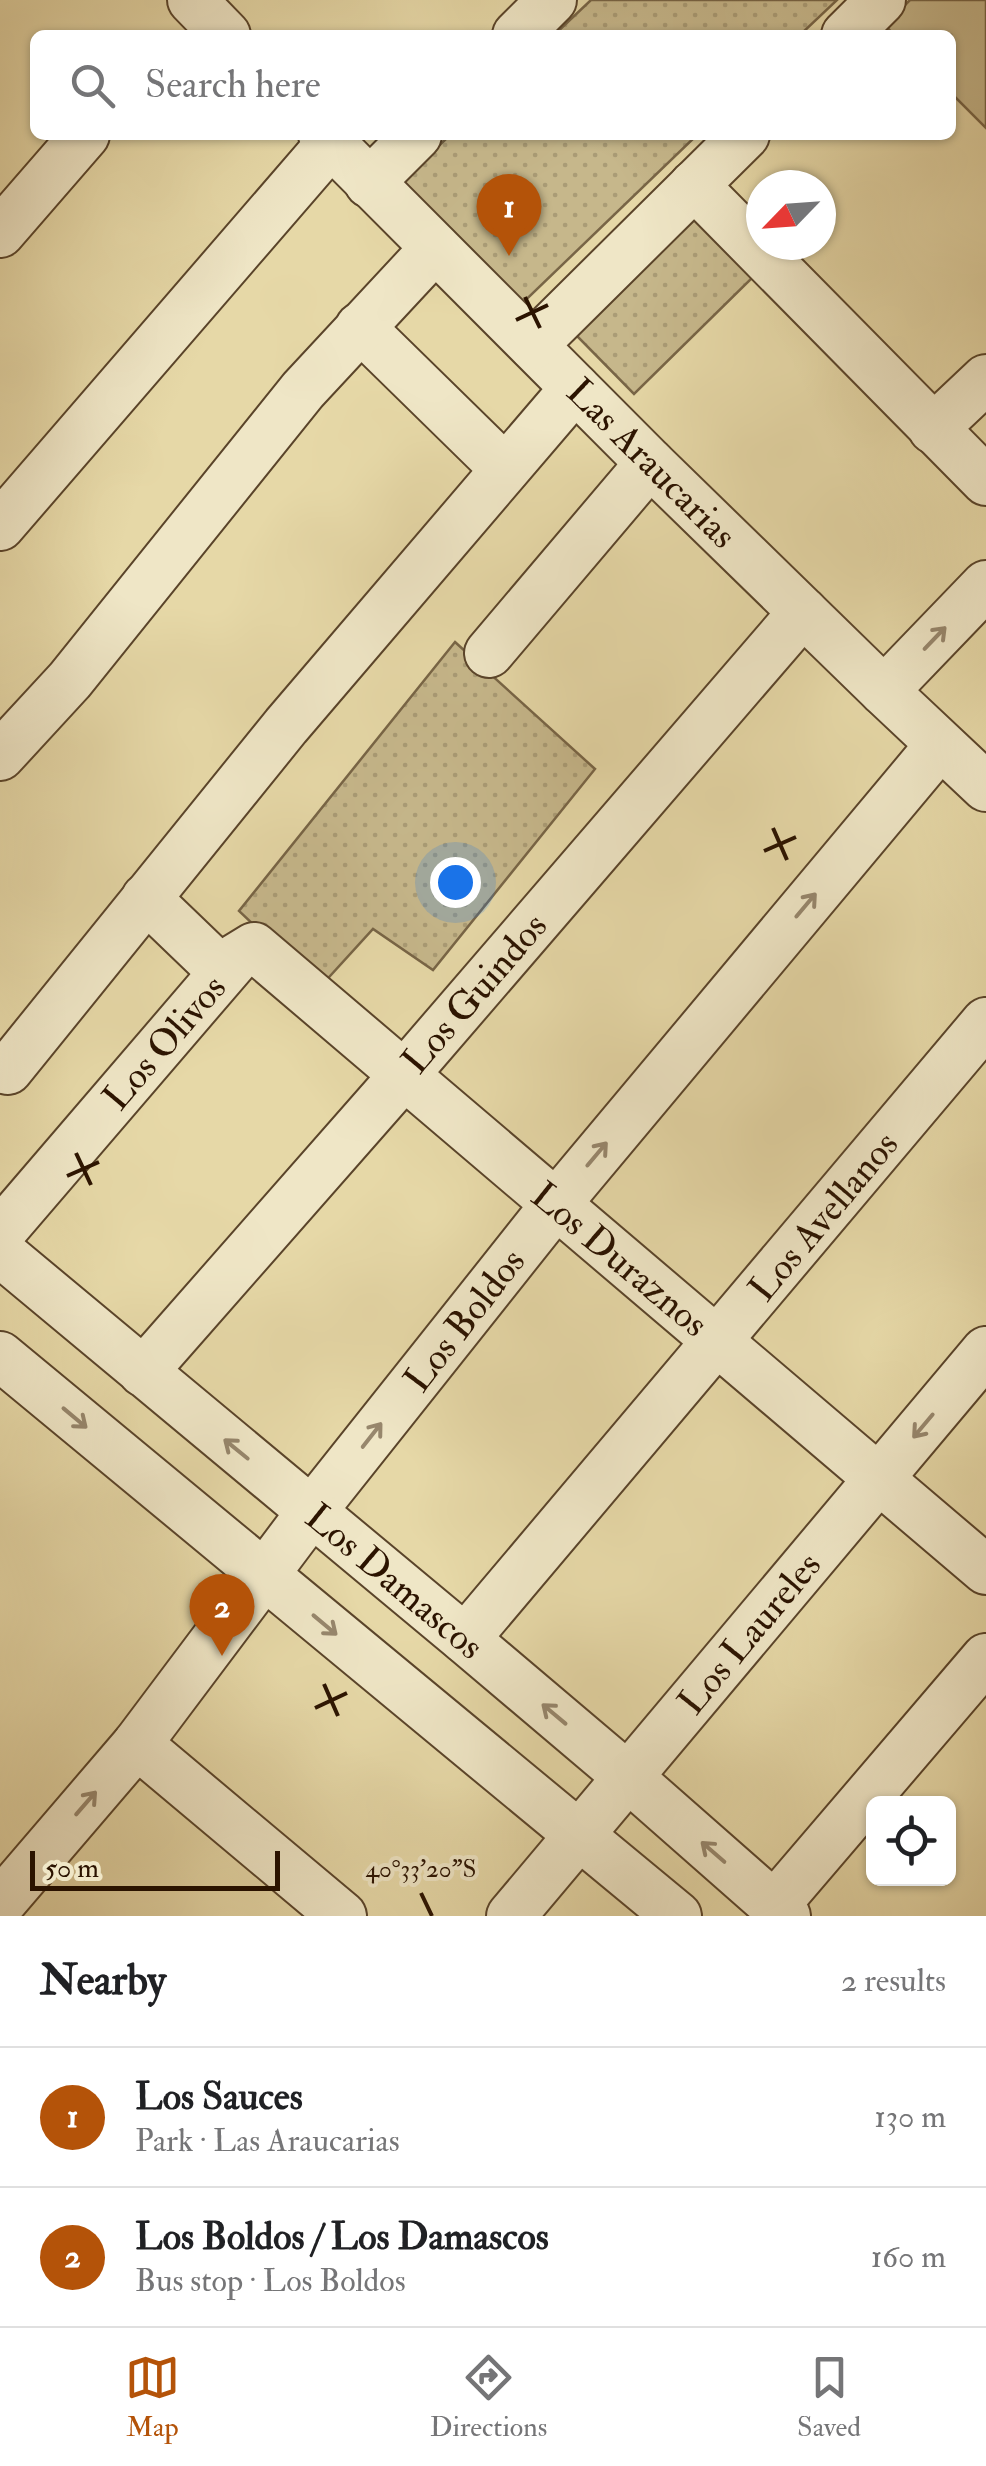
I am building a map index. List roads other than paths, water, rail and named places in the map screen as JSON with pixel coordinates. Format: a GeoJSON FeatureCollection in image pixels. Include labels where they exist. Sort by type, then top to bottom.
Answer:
{"type":"FeatureCollection","features":[{"type":"Feature","properties":{"kind":"street"},"geometry":{"type":"LineString","coordinates":[[851,30],[881,0]]}},
{"type":"Feature","properties":{"kind":"street"},"geometry":{"type":"LineString","coordinates":[[0,234],[81,140]]}},
{"type":"Feature","properties":{"kind":"street"},"geometry":{"type":"LineString","coordinates":[[0,526],[326,140]]}},
{"type":"Feature","properties":{"kind":"street","name":"Las Araucarias"},"geometry":{"type":"LineString","coordinates":[[328,140],[650,463],[986,787]]}},
{"type":"Feature","properties":{"kind":"street"},"geometry":{"type":"LineString","coordinates":[[369,182],[411,140]]}},
{"type":"Feature","properties":{"kind":"street"},"geometry":{"type":"LineString","coordinates":[[533,344],[739,140]]}},
{"type":"Feature","properties":{"kind":"street"},"geometry":{"type":"LineString","coordinates":[[694,185],[986,481]]}},
{"type":"Feature","properties":{"kind":"street"},"geometry":{"type":"LineString","coordinates":[[0,756],[70,680],[303,390],[436,248]]}},
{"type":"Feature","properties":{"kind":"street"},"geometry":{"type":"LineString","coordinates":[[360,327],[506,469]]}},
{"type":"Feature","properties":{"kind":"street"},"geometry":{"type":"LineString","coordinates":[[933,429],[986,379]]}},
{"type":"Feature","properties":{"kind":"street"},"geometry":{"type":"LineString","coordinates":[[8,1070],[286,726],[576,388]]}},
{"type":"Feature","properties":{"kind":"street"},"geometry":{"type":"LineString","coordinates":[[489,653],[650,463]]}},
{"type":"Feature","properties":{"kind":"street"},"geometry":{"type":"LineString","coordinates":[[884,691],[986,586]]}},
{"type":"Feature","properties":{"kind":"street","name":"Los Guindos"},"geometry":{"type":"LineString","coordinates":[[143,1372],[803,612]]}},
{"type":"Feature","properties":{"kind":"street","name":"Los Boldos"},"geometry":{"type":"LineString","coordinates":[[0,1904],[137,1744],[312,1511],[556,1204],[940,744]]}},
{"type":"Feature","properties":{"kind":"street","name":"Los Duraznos"},"geometry":{"type":"LineString","coordinates":[[146,898],[404,1075],[986,1570]]}},
{"type":"Feature","properties":{"kind":"street","name":"Los Olivos"},"geometry":{"type":"LineString","coordinates":[[0,1233],[238,959]]}},
{"type":"Feature","properties":{"kind":"street","name":"Los Avellanos"},"geometry":{"type":"LineString","coordinates":[[465,1638],[986,1022]]}},
{"type":"Feature","properties":{"kind":"street","name":"Los Damascos"},"geometry":{"type":"LineString","coordinates":[[0,1252],[465,1638],[780,1911]]}},
{"type":"Feature","properties":{"kind":"street","name":"Los Laureles"},"geometry":{"type":"LineString","coordinates":[[511,1916],[986,1351]]}},
{"type":"Feature","properties":{"kind":"street","name":"Los Damascos"},"geometry":{"type":"LineString","coordinates":[[6,1373],[265,1575],[678,1916]]}},
{"type":"Feature","properties":{"kind":"street"},"geometry":{"type":"LineString","coordinates":[[780,1911],[986,1658]]}},
{"type":"Feature","properties":{"kind":"street"},"geometry":{"type":"LineString","coordinates":[[137,1744],[342,1916]]}},
{"type":"Feature","properties":{"kind":"street"},"geometry":{"type":"LineString","coordinates":[[0,1904],[15,1916]]}},
{"type":"Feature","properties":{"kind":"place","name":"Los Sauces"},"geometry":{"type":"Point","coordinates":[509,256]}},
{"type":"Feature","properties":{"kind":"place","name":"Los Boldos / Los Damascos"},"geometry":{"type":"Point","coordinates":[222,1656]}}]}
